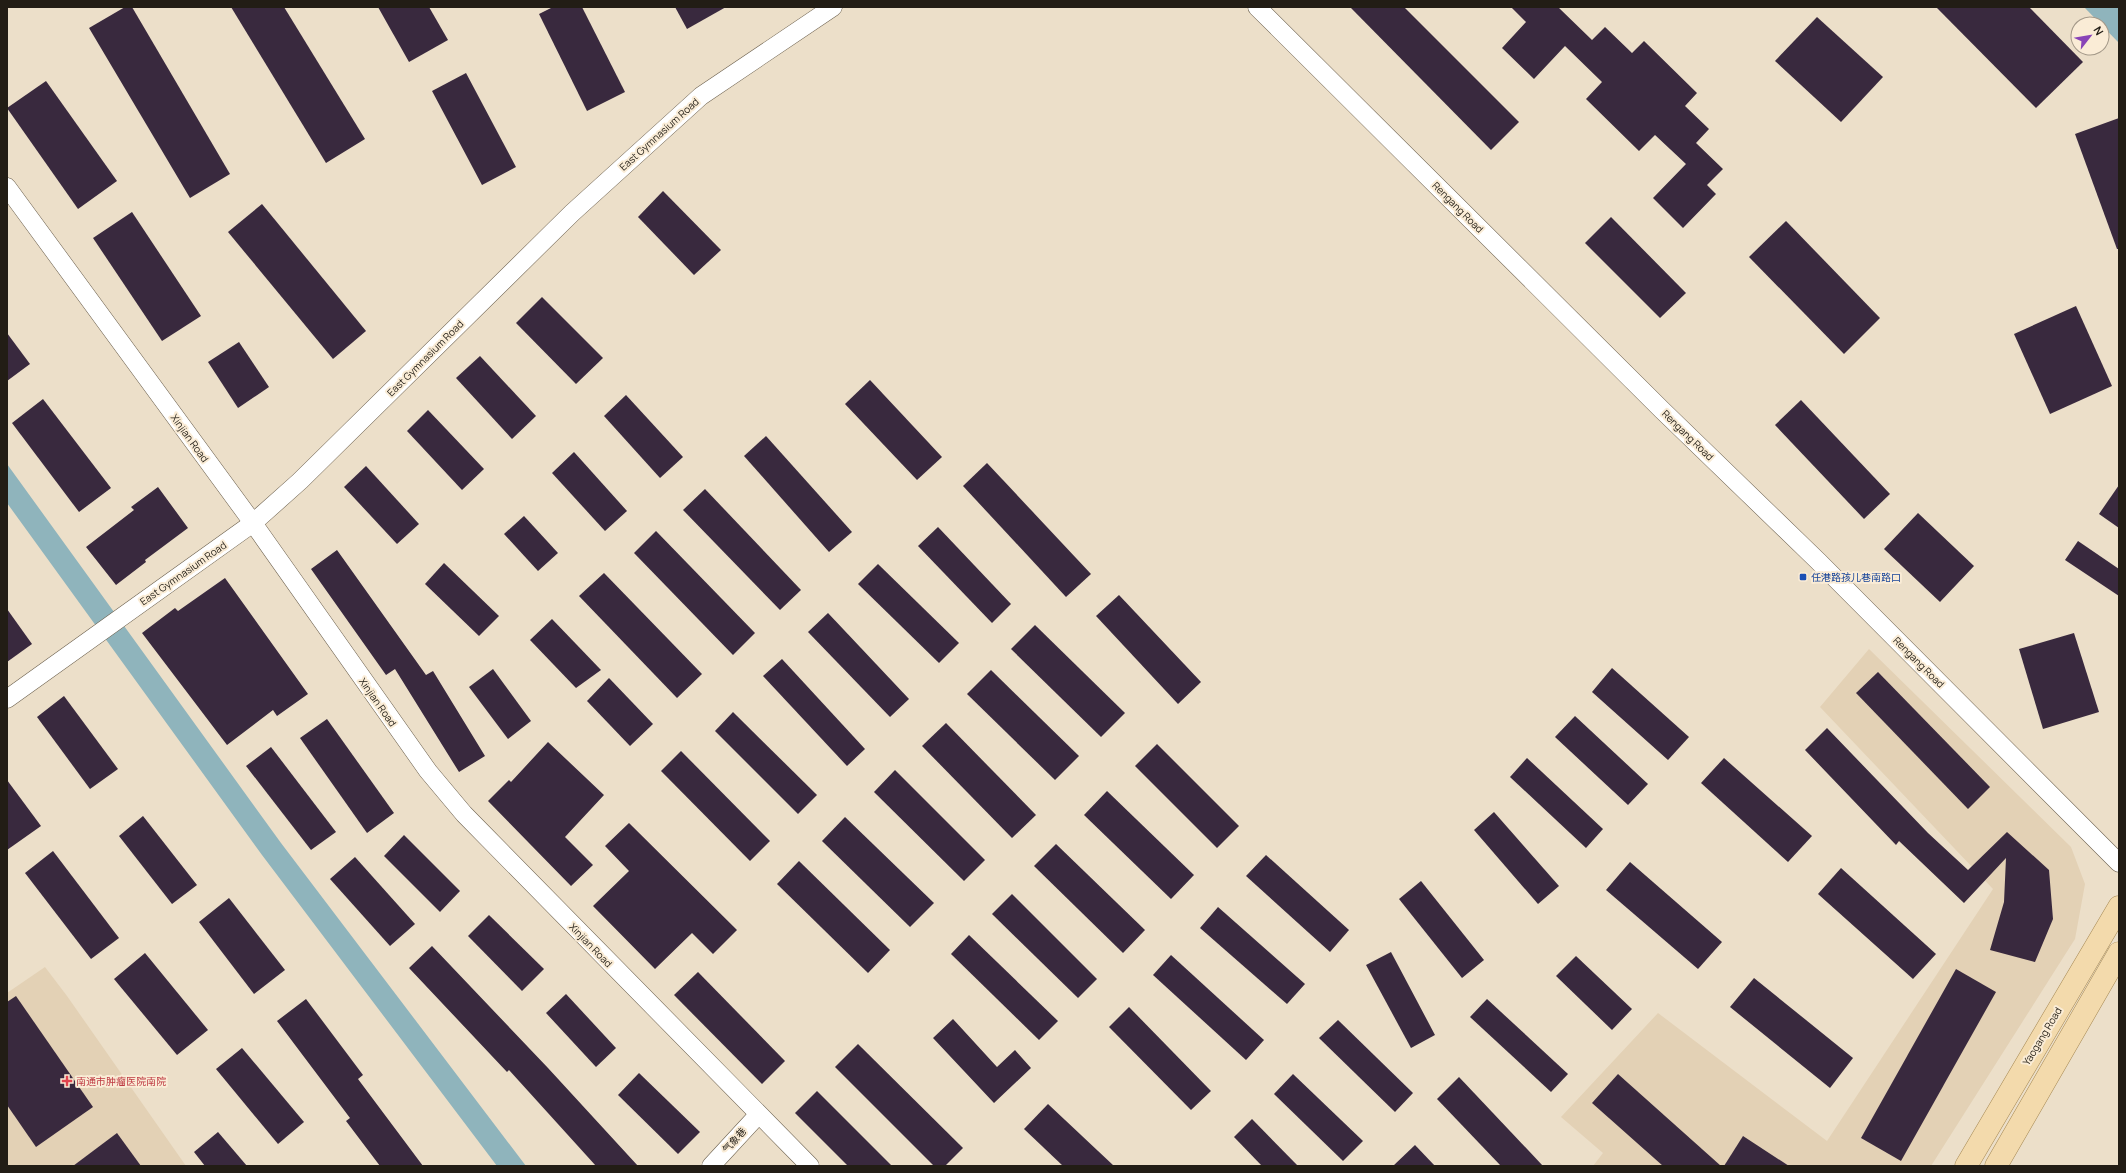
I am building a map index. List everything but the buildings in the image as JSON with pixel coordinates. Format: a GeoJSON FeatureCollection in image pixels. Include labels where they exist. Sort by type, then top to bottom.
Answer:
{"type":"FeatureCollection","features":[{"type":"Feature","properties":{"kind":"main road","name":"Yaogang Road"},"geometry":{"type":"LineString","coordinates":[[1966,1166],[2119,907]]}},
{"type":"Feature","properties":{"kind":"main road"},"geometry":{"type":"LineString","coordinates":[[1996,1166],[2119,953]]}},
{"type":"Feature","properties":{"kind":"street","name":"East Gymnasium Road"},"geometry":{"type":"LineString","coordinates":[[7,699],[253,523],[312,470],[572,213],[701,96],[834,7]]}},
{"type":"Feature","properties":{"kind":"street","name":"Rengang Road"},"geometry":{"type":"LineString","coordinates":[[1257,7],[1662,410],[1820,562],[2119,863]]}},
{"type":"Feature","properties":{"kind":"street","name":"Xinjian Road"},"geometry":{"type":"LineString","coordinates":[[7,187],[253,523],[428,771],[464,814],[758,1115],[810,1166]]}},
{"type":"Feature","properties":{"kind":"street","name":"气象巷"},"geometry":{"type":"LineString","coordinates":[[711,1166],[758,1115]]}},
{"type":"Feature","properties":{"kind":"shaded area"},"geometry":{"type":"Polygon","coordinates":[[[1869,649],[2071,847],[2085,884],[2075,939],[1931,1166],[1593,1166],[1603,1153],[1561,1117],[1658,1013],[1827,1141],[1993,889],[1820,707],[1869,649]]]}},
{"type":"Feature","properties":{"kind":"shaded area","name":"南通市肿瘤医院南院"},"geometry":{"type":"Polygon","coordinates":[[[45,967],[186,1166],[7,1166],[7,993],[45,967]]]}},
{"type":"Feature","properties":{"kind":"water"},"geometry":{"type":"Polygon","coordinates":[[[2084,7],[2119,7],[2119,43],[2110,34],[2110,16],[2093,16],[2084,7]]]}},
{"type":"Feature","properties":{"kind":"water"},"geometry":{"type":"Polygon","coordinates":[[[7,464],[281,843],[526,1166],[497,1166],[262,855],[7,503],[7,464]]]}},
{"type":"Feature","properties":{"kind":"place","name":"任港路孩儿巷南路口"},"geometry":{"type":"Point","coordinates":[1803,577]}},
{"type":"Feature","properties":{"kind":"place","name":"南通市肿瘤医院南院"},"geometry":{"type":"Point","coordinates":[67,1081]}}]}
